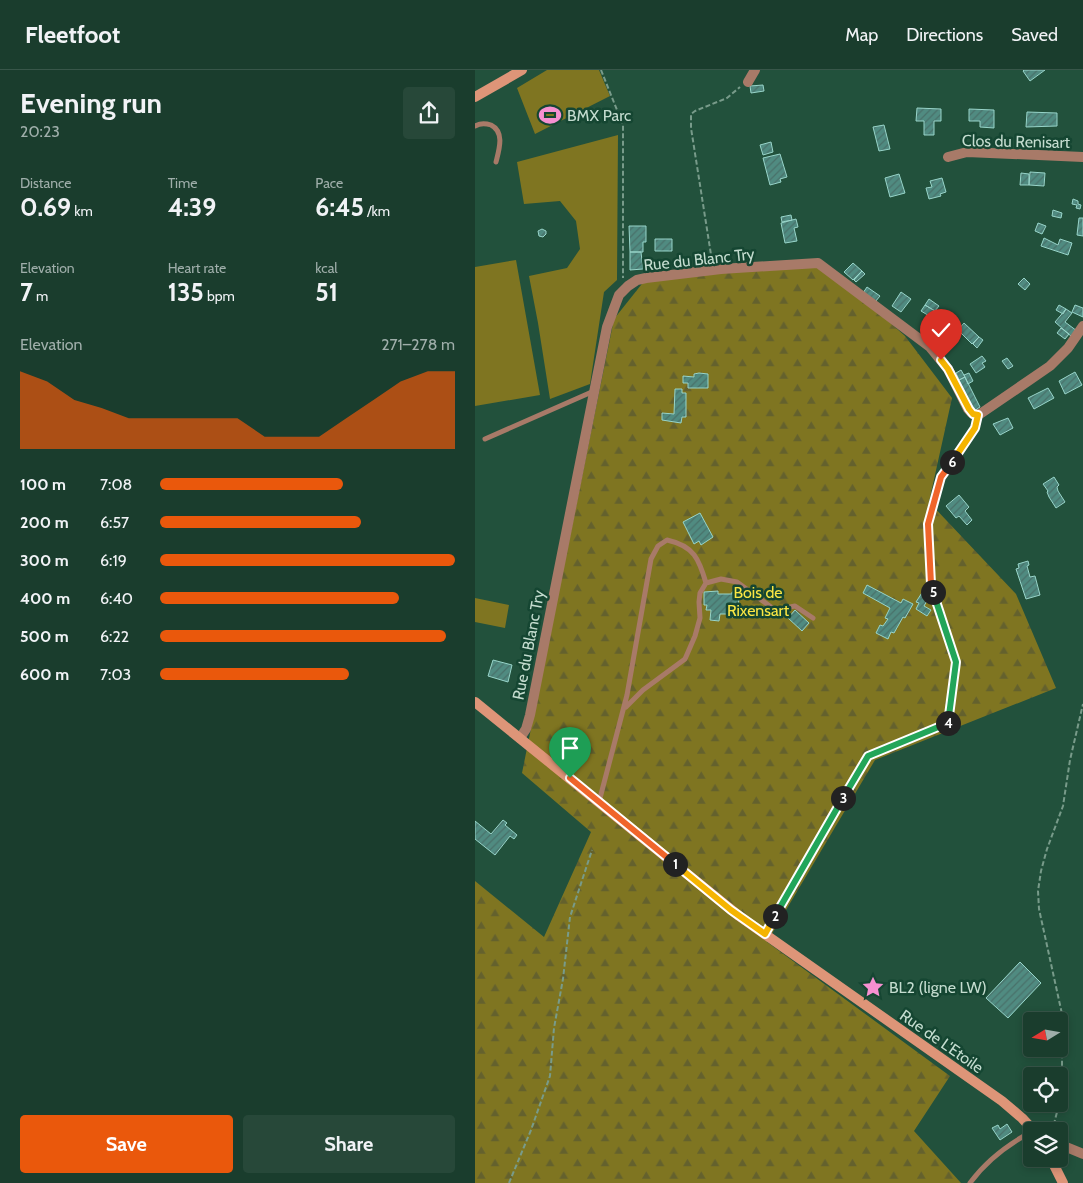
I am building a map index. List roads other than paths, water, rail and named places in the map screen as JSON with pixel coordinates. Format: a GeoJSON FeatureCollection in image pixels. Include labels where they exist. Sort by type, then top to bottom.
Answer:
{"type":"FeatureCollection","features":[{"type":"Feature","properties":{"kind":"street"},"geometry":{"type":"LineString","coordinates":[[475,97],[522,70]]}},
{"type":"Feature","properties":{"kind":"street"},"geometry":{"type":"LineString","coordinates":[[748,82],[755,70]]}},
{"type":"Feature","properties":{"kind":"street","name":"Clos du Renisart"},"geometry":{"type":"LineString","coordinates":[[948,157],[967,152],[1083,157]]}},
{"type":"Feature","properties":{"kind":"street","name":"Rue du Blanc Try"},"geometry":{"type":"LineString","coordinates":[[520,738],[526,729],[530,715],[594,391],[611,315],[615,302],[622,290],[632,283],[646,278],[714,270],[787,266],[815,262],[930,348],[948,369],[971,413],[978,415],[1050,366],[1068,348],[1083,326]]}},
{"type":"Feature","properties":{"kind":"street","name":"Rue de L'Etoile"},"geometry":{"type":"LineString","coordinates":[[475,702],[731,910],[1002,1101],[1025,1122]]}},
{"type":"Feature","properties":{"kind":"street"},"geometry":{"type":"LineString","coordinates":[[1068,1148],[1083,1154]]}},
{"type":"Feature","properties":{"kind":"street"},"geometry":{"type":"LineString","coordinates":[[1055,1167],[1063,1183]]}},
{"type":"Feature","properties":{"kind":"lane"},"geometry":{"type":"LineString","coordinates":[[475,126],[488,124],[495,128],[500,135],[496,162]]}},
{"type":"Feature","properties":{"kind":"lane"},"geometry":{"type":"LineString","coordinates":[[485,439],[594,391]]}},
{"type":"Feature","properties":{"kind":"lane"},"geometry":{"type":"LineString","coordinates":[[599,802],[624,708],[651,559],[658,546],[667,540],[679,543],[693,553],[700,563],[706,583]]}},
{"type":"Feature","properties":{"kind":"lane"},"geometry":{"type":"LineString","coordinates":[[624,708],[643,690],[685,659],[700,618],[700,593],[706,583],[721,579],[737,582],[775,610],[795,606],[813,618]]}},
{"type":"Feature","properties":{"kind":"lane"},"geometry":{"type":"LineString","coordinates":[[970,1183],[994,1156],[1023,1137]]}},
{"type":"Feature","properties":{"kind":"place","name":"BMX Parc"},"geometry":{"type":"Point","coordinates":[550,115]}},
{"type":"Feature","properties":{"kind":"place","name":"BL2 (ligne LW)"},"geometry":{"type":"Point","coordinates":[873,987]}},
{"type":"Feature","properties":{"kind":"park label","name":"Bois de Rixensart"},"geometry":{"type":"Point","coordinates":[758,601]}}]}
